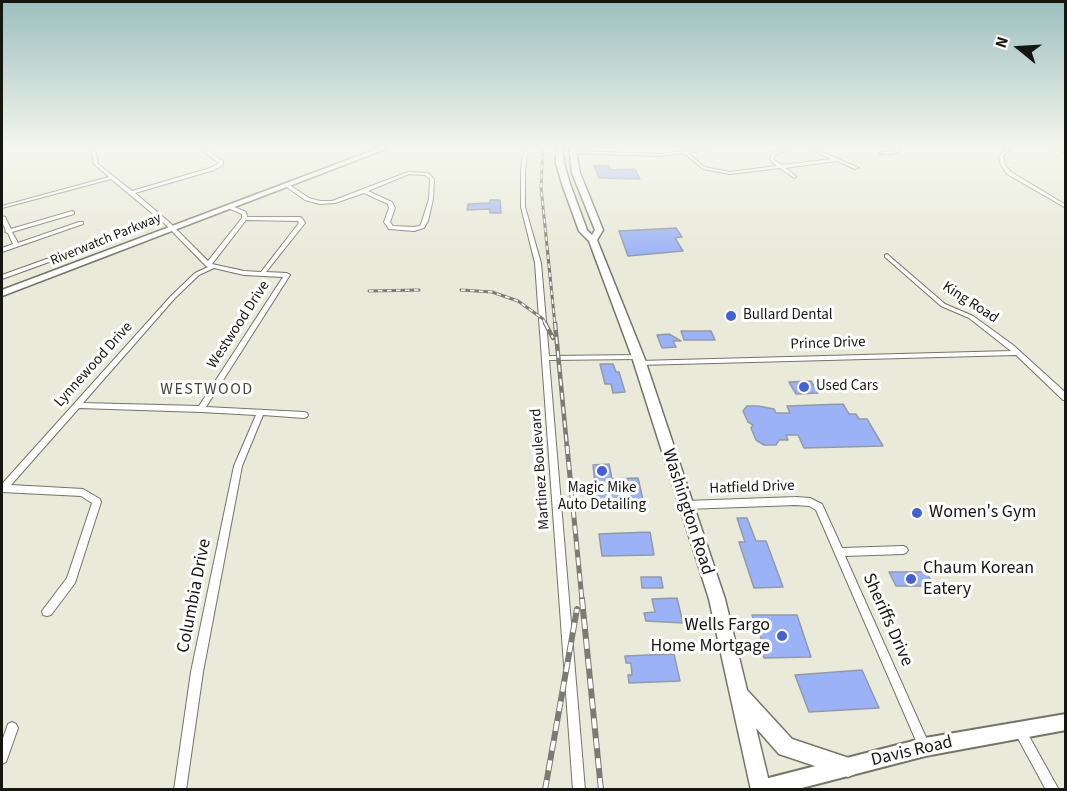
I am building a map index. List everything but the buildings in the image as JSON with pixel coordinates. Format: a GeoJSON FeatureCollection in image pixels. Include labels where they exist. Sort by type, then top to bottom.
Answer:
{"type":"FeatureCollection","features":[{"type":"Feature","properties":{"kind":"main road","name":"Riverwatch Parkway"},"geometry":{"type":"LineString","coordinates":[[2,294],[281,184]]}},
{"type":"Feature","properties":{"kind":"main road","name":"Riverwatch Parkway"},"geometry":{"type":"LineString","coordinates":[[2,287],[230,207],[289,184]]}},
{"type":"Feature","properties":{"kind":"main road","name":"Washington Road"},"geometry":{"type":"LineString","coordinates":[[566,184],[584,231],[593,240],[639,360],[717,599],[761,789]]}},
{"type":"Feature","properties":{"kind":"main road","name":"Washington Road"},"geometry":{"type":"LineString","coordinates":[[580,184],[599,230],[593,240]]}},
{"type":"Feature","properties":{"kind":"main road"},"geometry":{"type":"LineString","coordinates":[[739,695],[786,747],[848,767]]}},
{"type":"Feature","properties":{"kind":"main road","name":"Davis Road"},"geometry":{"type":"LineString","coordinates":[[761,789],[925,747],[1065,722]]}},
{"type":"Feature","properties":{"kind":"street"},"geometry":{"type":"LineString","coordinates":[[2,207],[87,184]]}},
{"type":"Feature","properties":{"kind":"street"},"geometry":{"type":"LineString","coordinates":[[120,184],[171,227],[210,266]]}},
{"type":"Feature","properties":{"kind":"street"},"geometry":{"type":"LineString","coordinates":[[131,194],[164,184]]}},
{"type":"Feature","properties":{"kind":"street"},"geometry":{"type":"LineString","coordinates":[[286,185],[307,199],[320,203],[333,202],[381,184]]}},
{"type":"Feature","properties":{"kind":"street"},"geometry":{"type":"LineString","coordinates":[[364,191],[390,203],[392,208],[387,222],[391,228],[414,229],[422,227],[425,221],[431,199],[432,184]]}},
{"type":"Feature","properties":{"kind":"street","name":"Martinez Boulevard"},"geometry":{"type":"LineString","coordinates":[[523,184],[523,207],[537,255],[579,789]]}},
{"type":"Feature","properties":{"kind":"street"},"geometry":{"type":"LineString","coordinates":[[1027,184],[1065,207]]}},
{"type":"Feature","properties":{"kind":"street"},"geometry":{"type":"LineString","coordinates":[[230,207],[244,213],[245,218],[300,219],[302,223],[262,274]]}},
{"type":"Feature","properties":{"kind":"street"},"geometry":{"type":"LineString","coordinates":[[2,236],[72,213]]}},
{"type":"Feature","properties":{"kind":"street"},"geometry":{"type":"LineString","coordinates":[[2,217],[15,245]]}},
{"type":"Feature","properties":{"kind":"street","name":"Lynnewood Drive"},"geometry":{"type":"LineString","coordinates":[[2,488],[173,297],[197,274],[210,266],[245,218]]}},
{"type":"Feature","properties":{"kind":"street"},"geometry":{"type":"LineString","coordinates":[[2,250],[81,223]]}},
{"type":"Feature","properties":{"kind":"street"},"geometry":{"type":"LineString","coordinates":[[2,277],[83,248]]}},
{"type":"Feature","properties":{"kind":"street","name":"King Road"},"geometry":{"type":"LineString","coordinates":[[887,256],[943,305],[970,317],[1017,353],[1065,398]]}},
{"type":"Feature","properties":{"kind":"street","name":"Westwood Drive"},"geometry":{"type":"LineString","coordinates":[[201,409],[287,275],[262,274],[210,266]]}},
{"type":"Feature","properties":{"kind":"street","name":"Prince Drive"},"geometry":{"type":"LineString","coordinates":[[546,358],[639,360],[1017,353]]}},
{"type":"Feature","properties":{"kind":"street"},"geometry":{"type":"LineString","coordinates":[[76,405],[304,415]]}},
{"type":"Feature","properties":{"kind":"street","name":"Columbia Drive"},"geometry":{"type":"LineString","coordinates":[[180,789],[197,672],[238,466],[260,414]]}},
{"type":"Feature","properties":{"kind":"street"},"geometry":{"type":"LineString","coordinates":[[2,488],[83,493],[97,502],[71,580],[47,611]]}},
{"type":"Feature","properties":{"kind":"street","name":"Hatfield Drive"},"geometry":{"type":"LineString","coordinates":[[685,506],[786,501],[810,502],[819,507]]}},
{"type":"Feature","properties":{"kind":"street","name":"Sheriffs Drive"},"geometry":{"type":"LineString","coordinates":[[819,507],[925,747]]}},
{"type":"Feature","properties":{"kind":"street"},"geometry":{"type":"LineString","coordinates":[[838,552],[903,550]]}},
{"type":"Feature","properties":{"kind":"street"},"geometry":{"type":"LineString","coordinates":[[2,758],[12,728]]}},
{"type":"Feature","properties":{"kind":"street"},"geometry":{"type":"LineString","coordinates":[[1020,730],[1053,789]]}},
{"type":"Feature","properties":{"kind":"railway"},"geometry":{"type":"LineString","coordinates":[[541,184],[555,325]]}},
{"type":"Feature","properties":{"kind":"railway"},"geometry":{"type":"LineString","coordinates":[[369,291],[419,290]]}},
{"type":"Feature","properties":{"kind":"railway"},"geometry":{"type":"LineString","coordinates":[[461,290],[492,292],[518,301],[543,319],[545,323]]}},
{"type":"Feature","properties":{"kind":"railway"},"geometry":{"type":"LineString","coordinates":[[545,323],[553,338]]}},
{"type":"Feature","properties":{"kind":"railway"},"geometry":{"type":"LineString","coordinates":[[555,323],[567,447]]}},
{"type":"Feature","properties":{"kind":"railway"},"geometry":{"type":"LineString","coordinates":[[567,446],[582,600]]}},
{"type":"Feature","properties":{"kind":"railway"},"geometry":{"type":"LineString","coordinates":[[582,599],[601,790]]}},
{"type":"Feature","properties":{"kind":"railway"},"geometry":{"type":"LineString","coordinates":[[545,790],[577,609]]}},
{"type":"Feature","properties":{"kind":"place","name":"Bullard Dental"},"geometry":{"type":"Point","coordinates":[731,316]}},
{"type":"Feature","properties":{"kind":"place","name":"Used Cars"},"geometry":{"type":"Point","coordinates":[804,387]}},
{"type":"Feature","properties":{"kind":"place","name":"Magic Mike Auto Detailing"},"geometry":{"type":"Point","coordinates":[602,471]}},
{"type":"Feature","properties":{"kind":"place","name":"Women's Gym"},"geometry":{"type":"Point","coordinates":[917,513]}},
{"type":"Feature","properties":{"kind":"place","name":"Chaum Korean Eatery"},"geometry":{"type":"Point","coordinates":[911,579]}},
{"type":"Feature","properties":{"kind":"place","name":"Wells Fargo Home Mortgage"},"geometry":{"type":"Point","coordinates":[782,636]}},
{"type":"Feature","properties":{"kind":"district","name":"WESTWOOD"},"geometry":{"type":"Point","coordinates":[207,390]}}]}
